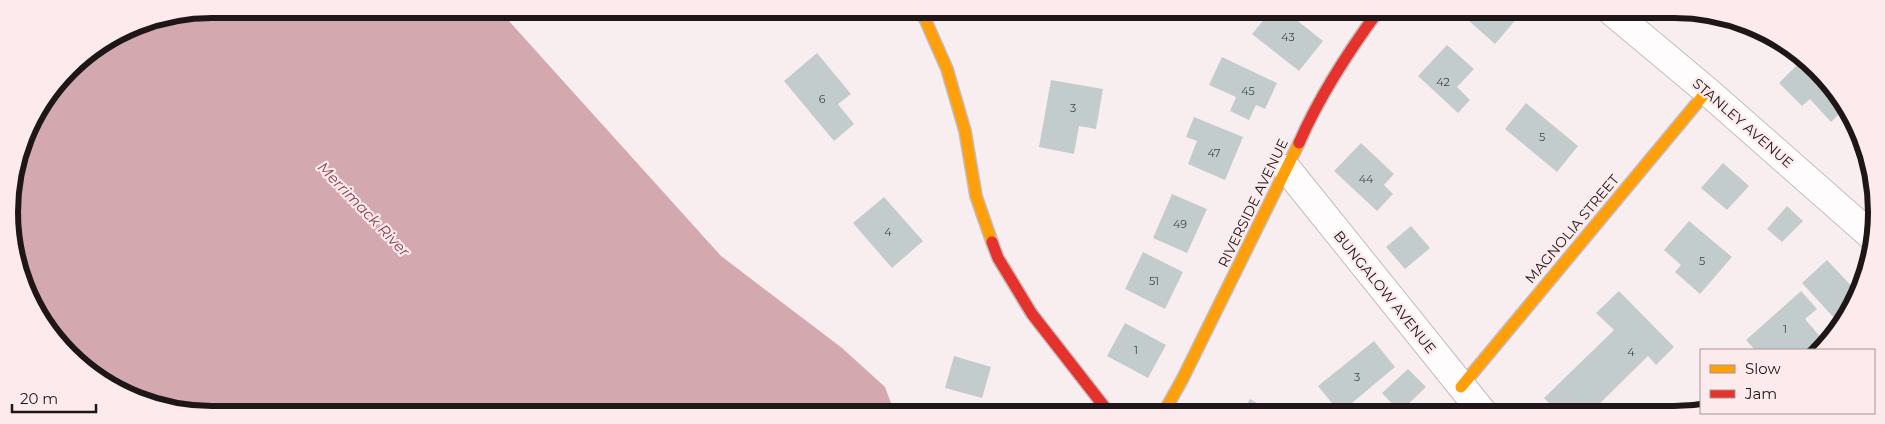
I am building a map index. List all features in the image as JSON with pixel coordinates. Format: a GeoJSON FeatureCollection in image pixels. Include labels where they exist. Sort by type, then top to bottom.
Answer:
{"type":"FeatureCollection","features":[{"type":"Feature","properties":{"kind":"street"},"geometry":{"type":"LineString","coordinates":[[925,18],[947,69],[965,131],[976,196],[998,258],[1032,314],[1104,406]]}},
{"type":"Feature","properties":{"kind":"street","name":"RIVERSIDE AVENUE"},"geometry":{"type":"LineString","coordinates":[[1167,406],[1183,378],[1287,169],[1314,109],[1348,53],[1373,18]]}},
{"type":"Feature","properties":{"kind":"street","name":"STANLEY AVENUE"},"geometry":{"type":"LineString","coordinates":[[1620,18],[1707,91],[1866,231]]}},
{"type":"Feature","properties":{"kind":"street","name":"MAGNOLIA STREET"},"geometry":{"type":"LineString","coordinates":[[1461,386],[1707,91]]}},
{"type":"Feature","properties":{"kind":"street","name":"BUNGALOW AVENUE"},"geometry":{"type":"LineString","coordinates":[[1287,169],[1477,406]]}},
{"type":"Feature","properties":{"kind":"water","name":"Merrimack River"},"geometry":{"type":"Polygon","coordinates":[[[199,18],[506,18],[721,256],[842,348],[885,387],[892,406],[199,406],[162,400],[138,392],[104,374],[74,350],[50,320],[32,286],[21,250],[18,225],[18,199],[24,162],[32,138],[50,104],[74,74],[104,50],[138,32],[162,24],[199,18]]]}},
{"type":"Feature","properties":{"kind":"building"},"geometry":{"type":"Polygon","coordinates":[[[1265,18],[1294,18],[1323,41],[1299,71],[1252,34],[1265,18]]]}},
{"type":"Feature","properties":{"kind":"building"},"geometry":{"type":"Polygon","coordinates":[[[1471,18],[1517,18],[1495,44],[1469,21],[1471,18]]]}},
{"type":"Feature","properties":{"kind":"building"},"geometry":{"type":"Polygon","coordinates":[[[1447,45],[1474,69],[1457,87],[1470,100],[1458,113],[1418,76],[1447,45]]]}},
{"type":"Feature","properties":{"kind":"building"},"geometry":{"type":"Polygon","coordinates":[[[817,53],[851,94],[838,104],[854,124],[834,141],[784,81],[817,53]]]}},
{"type":"Feature","properties":{"kind":"building"},"geometry":{"type":"Polygon","coordinates":[[[1222,57],[1277,83],[1265,109],[1256,105],[1249,120],[1230,111],[1236,97],[1209,85],[1222,57]]]}},
{"type":"Feature","properties":{"kind":"building"},"geometry":{"type":"Polygon","coordinates":[[[1798,64],[1811,74],[1840,113],[1831,122],[1810,99],[1802,106],[1779,83],[1798,64]]]}},
{"type":"Feature","properties":{"kind":"building"},"geometry":{"type":"Polygon","coordinates":[[[1051,80],[1103,89],[1096,129],[1079,126],[1074,154],[1039,147],[1051,80]]]}},
{"type":"Feature","properties":{"kind":"building"},"geometry":{"type":"Polygon","coordinates":[[[1526,103],[1578,146],[1557,172],[1505,129],[1526,103]]]}},
{"type":"Feature","properties":{"kind":"building"},"geometry":{"type":"Polygon","coordinates":[[[1194,117],[1243,137],[1225,180],[1188,164],[1197,141],[1186,137],[1194,117]]]}},
{"type":"Feature","properties":{"kind":"building"},"geometry":{"type":"Polygon","coordinates":[[[1361,143],[1394,174],[1384,185],[1393,194],[1377,211],[1334,171],[1361,143]]]}},
{"type":"Feature","properties":{"kind":"building"},"geometry":{"type":"Polygon","coordinates":[[[1723,163],[1749,186],[1727,210],[1701,188],[1723,163]]]}},
{"type":"Feature","properties":{"kind":"building"},"geometry":{"type":"Polygon","coordinates":[[[1172,194],[1207,209],[1187,253],[1153,238],[1172,194]]]}},
{"type":"Feature","properties":{"kind":"building"},"geometry":{"type":"Polygon","coordinates":[[[884,197],[923,241],[892,268],[853,223],[884,197]]]}},
{"type":"Feature","properties":{"kind":"building"},"geometry":{"type":"Polygon","coordinates":[[[1787,206],[1803,221],[1782,242],[1767,229],[1787,206]]]}},
{"type":"Feature","properties":{"kind":"building"},"geometry":{"type":"Polygon","coordinates":[[[1689,221],[1732,257],[1700,294],[1675,272],[1681,265],[1664,250],[1689,221]]]}},
{"type":"Feature","properties":{"kind":"building"},"geometry":{"type":"Polygon","coordinates":[[[1411,226],[1430,248],[1405,269],[1386,247],[1411,226]]]}},
{"type":"Feature","properties":{"kind":"building"},"geometry":{"type":"Polygon","coordinates":[[[1143,252],[1183,272],[1165,309],[1125,289],[1143,252]]]}},
{"type":"Feature","properties":{"kind":"building"},"geometry":{"type":"Polygon","coordinates":[[[1827,260],[1852,287],[1835,319],[1802,283],[1827,260]]]}},
{"type":"Feature","properties":{"kind":"building"},"geometry":{"type":"Polygon","coordinates":[[[1619,291],[1674,347],[1656,365],[1648,356],[1597,406],[1552,406],[1544,398],[1614,330],[1596,313],[1619,291]]]}},
{"type":"Feature","properties":{"kind":"building"},"geometry":{"type":"Polygon","coordinates":[[[1801,291],[1817,309],[1805,319],[1821,338],[1810,349],[1754,349],[1746,340],[1801,291]]]}},
{"type":"Feature","properties":{"kind":"building"},"geometry":{"type":"Polygon","coordinates":[[[1125,323],[1166,345],[1148,378],[1107,356],[1125,323]]]}},
{"type":"Feature","properties":{"kind":"building"},"geometry":{"type":"Polygon","coordinates":[[[1374,341],[1395,367],[1348,406],[1334,406],[1318,386],[1374,341]]]}},
{"type":"Feature","properties":{"kind":"building"},"geometry":{"type":"Polygon","coordinates":[[[954,356],[991,367],[982,398],[945,388],[954,356]]]}},
{"type":"Feature","properties":{"kind":"building"},"geometry":{"type":"Polygon","coordinates":[[[1408,369],[1426,387],[1406,406],[1394,406],[1382,393],[1408,369]]]}},
{"type":"Feature","properties":{"kind":"building"},"geometry":{"type":"Polygon","coordinates":[[[1250,399],[1262,406],[1246,406],[1250,399]]]}},
{"type":"Feature","properties":{"kind":"traffic: slow"},"geometry":{"type":"LineString","coordinates":[[925,18],[947,69],[965,131],[976,196],[992,242]]}},
{"type":"Feature","properties":{"kind":"traffic: slow"},"geometry":{"type":"LineString","coordinates":[[1461,387],[1707,91]]}},
{"type":"Feature","properties":{"kind":"traffic: slow"},"geometry":{"type":"LineString","coordinates":[[1167,406],[1299,143]]}},
{"type":"Feature","properties":{"kind":"traffic: jam"},"geometry":{"type":"LineString","coordinates":[[1299,143],[1335,74],[1373,18]]}},
{"type":"Feature","properties":{"kind":"traffic: jam"},"geometry":{"type":"LineString","coordinates":[[992,242],[998,258],[1032,314],[1104,406]]}}]}
